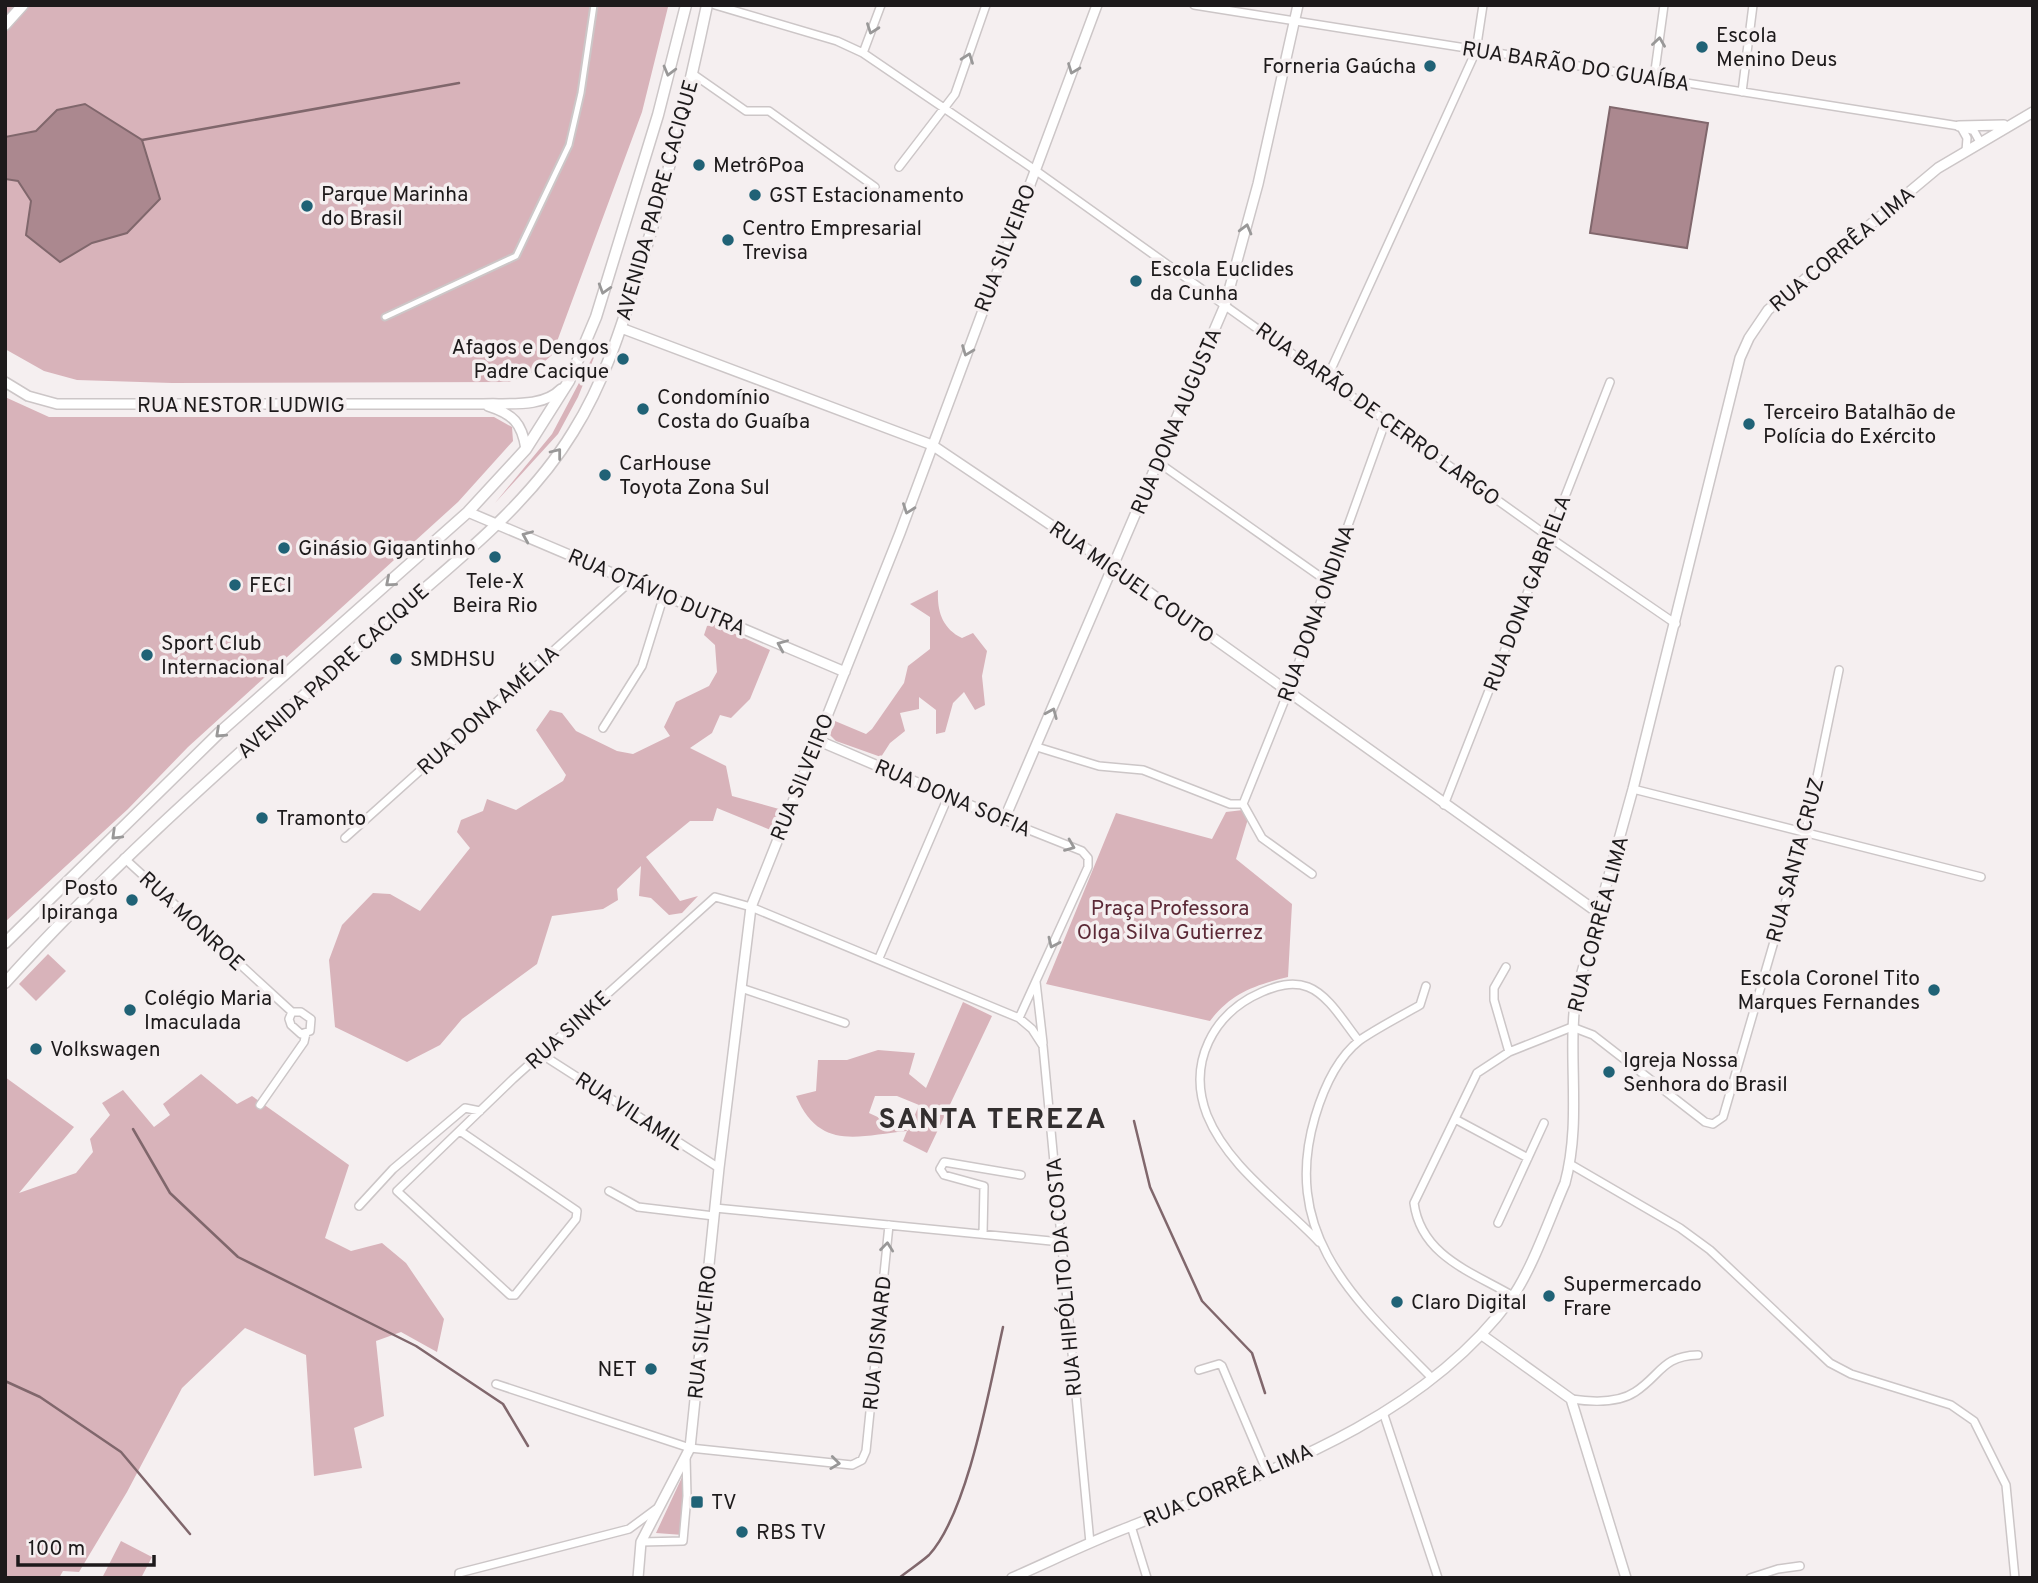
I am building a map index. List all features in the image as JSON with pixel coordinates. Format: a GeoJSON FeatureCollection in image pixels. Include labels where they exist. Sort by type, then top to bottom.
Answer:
{"type":"FeatureCollection","features":[{"type":"Feature","properties":{"kind":"main road"},"geometry":{"type":"LineString","coordinates":[[5,25],[23,5]]}},
{"type":"Feature","properties":{"kind":"main road","name":"AVENIDA PADRE CACIQUE"},"geometry":{"type":"LineString","coordinates":[[5,943],[220,732],[468,512],[526,449],[569,381],[596,317],[658,115],[686,5]]}},
{"type":"Feature","properties":{"kind":"main road","name":"AVENIDA PADRE CACIQUE"},"geometry":{"type":"LineString","coordinates":[[5,983],[124,858],[497,523],[573,434],[603,373],[621,328],[673,159],[707,5]]}},
{"type":"Feature","properties":{"kind":"street"},"geometry":{"type":"LineString","coordinates":[[385,317],[516,256],[569,145],[581,93],[593,5]]}},
{"type":"Feature","properties":{"kind":"street","name":"RUA BARÃO DE CERRO LARGO"},"geometry":{"type":"LineString","coordinates":[[715,5],[837,41],[863,53],[1035,170],[1328,376],[1549,537],[1676,624]]}},
{"type":"Feature","properties":{"kind":"street"},"geometry":{"type":"LineString","coordinates":[[863,53],[881,5]]}},
{"type":"Feature","properties":{"kind":"street"},"geometry":{"type":"LineString","coordinates":[[900,167],[955,94],[986,5]]}},
{"type":"Feature","properties":{"kind":"street","name":"RUA SILVEIRO"},"geometry":{"type":"LineString","coordinates":[[638,1578],[641,1542],[656,1508],[691,1448],[714,1212],[751,907],[845,672],[1097,5]]}},
{"type":"Feature","properties":{"kind":"street","name":"RUA BARÃO DO GUAÍBA"},"geometry":{"type":"LineString","coordinates":[[1194,5],[1959,126],[1974,131],[1980,142]]}},
{"type":"Feature","properties":{"kind":"street","name":"RUA DONA AUGUSTA"},"geometry":{"type":"LineString","coordinates":[[1004,820],[1115,568],[1225,305],[1258,184],[1298,5]]}},
{"type":"Feature","properties":{"kind":"street"},"geometry":{"type":"LineString","coordinates":[[1328,376],[1476,51],[1483,5]]}},
{"type":"Feature","properties":{"kind":"street"},"geometry":{"type":"LineString","coordinates":[[1654,78],[1664,5]]}},
{"type":"Feature","properties":{"kind":"street"},"geometry":{"type":"LineString","coordinates":[[1742,92],[1753,5]]}},
{"type":"Feature","properties":{"kind":"street"},"geometry":{"type":"LineString","coordinates":[[693,74],[746,111],[768,111],[875,187]]}},
{"type":"Feature","properties":{"kind":"street","name":"RUA CORRÊA LIMA"},"geometry":{"type":"LineString","coordinates":[[1012,1578],[1090,1543],[1294,1461],[1383,1412],[1432,1378],[1482,1335],[1513,1296],[1570,1164],[1575,1119],[1572,1027],[1576,994],[1600,914],[1676,624],[1740,358],[1749,338],[1768,310],[1938,168],[2033,112]]}},
{"type":"Feature","properties":{"kind":"street"},"geometry":{"type":"LineString","coordinates":[[1959,126],[1997,127],[2016,121]]}},
{"type":"Feature","properties":{"kind":"street"},"geometry":{"type":"LineString","coordinates":[[1959,126],[1968,138],[1966,151]]}},
{"type":"Feature","properties":{"kind":"street","name":"RUA MIGUEL COUTO"},"geometry":{"type":"LineString","coordinates":[[621,328],[932,445],[1115,568],[1600,914]]}},
{"type":"Feature","properties":{"kind":"street","name":"RUA NESTOR LUDWIG"},"geometry":{"type":"LineString","coordinates":[[5,382],[28,396],[57,404],[483,404],[548,399],[569,381]]}},
{"type":"Feature","properties":{"kind":"street","name":"RUA DONA GABRIELA"},"geometry":{"type":"LineString","coordinates":[[1444,805],[1610,382]]}},
{"type":"Feature","properties":{"kind":"street","name":"RUA NESTOR LUDWIG"},"geometry":{"type":"LineString","coordinates":[[483,404],[509,413],[520,424],[526,449]]}},
{"type":"Feature","properties":{"kind":"street","name":"RUA DONA ONDINA"},"geometry":{"type":"LineString","coordinates":[[1243,804],[1288,692],[1386,420]]}},
{"type":"Feature","properties":{"kind":"street"},"geometry":{"type":"LineString","coordinates":[[1159,463],[1328,582]]}},
{"type":"Feature","properties":{"kind":"street","name":"RUA OTÁVIO DUTRA"},"geometry":{"type":"LineString","coordinates":[[468,512],[845,672]]}},
{"type":"Feature","properties":{"kind":"street","name":"RUA DONA AMÉLIA"},"geometry":{"type":"LineString","coordinates":[[345,838],[631,581]]}},
{"type":"Feature","properties":{"kind":"street"},"geometry":{"type":"LineString","coordinates":[[603,728],[642,666],[664,595]]}},
{"type":"Feature","properties":{"kind":"street","name":"RUA SANTA CRUZ"},"geometry":{"type":"LineString","coordinates":[[1572,1027],[1593,1035],[1705,1122],[1713,1124],[1723,1117],[1805,835],[1839,670]]}},
{"type":"Feature","properties":{"kind":"street","name":"RUA DONA SOFIA"},"geometry":{"type":"LineString","coordinates":[[817,740],[1082,851],[1088,858],[1088,867],[1036,981]]}},
{"type":"Feature","properties":{"kind":"street"},"geometry":{"type":"LineString","coordinates":[[1037,747],[1099,766],[1143,770],[1230,804],[1243,804],[1262,838],[1312,874]]}},
{"type":"Feature","properties":{"kind":"street"},"geometry":{"type":"LineString","coordinates":[[1633,789],[1805,835],[1981,877]]}},
{"type":"Feature","properties":{"kind":"street"},"geometry":{"type":"LineString","coordinates":[[879,958],[948,797]]}},
{"type":"Feature","properties":{"kind":"street","name":"RUA MONROE"},"geometry":{"type":"LineString","coordinates":[[124,858],[292,1012],[301,1012],[311,1020],[312,1026],[306,1033],[301,1034],[291,1025],[292,1012]]}},
{"type":"Feature","properties":{"kind":"street","name":"RUA SINKE"},"geometry":{"type":"LineString","coordinates":[[460,1131],[577,1212],[576,1219],[515,1295],[510,1295],[397,1191],[480,1111],[541,1054],[709,901],[723,897],[751,907]]}},
{"type":"Feature","properties":{"kind":"street"},"geometry":{"type":"LineString","coordinates":[[751,907],[1018,1018],[1032,1029],[1043,1046]]}},
{"type":"Feature","properties":{"kind":"street"},"geometry":{"type":"LineString","coordinates":[[1506,967],[1494,988],[1494,1000],[1509,1052]]}},
{"type":"Feature","properties":{"kind":"street"},"geometry":{"type":"LineString","coordinates":[[1018,1018],[1036,981]]}},
{"type":"Feature","properties":{"kind":"street","name":"RUA HIPÓLITO DA COSTA"},"geometry":{"type":"LineString","coordinates":[[1036,981],[1090,1543]]}},
{"type":"Feature","properties":{"kind":"street"},"geometry":{"type":"LineString","coordinates":[[1359,1041],[1325,1000],[1309,987],[1290,984],[1240,1002],[1225,1014],[1205,1049],[1202,1067],[1206,1111],[1226,1152],[1319,1242],[1356,1301],[1432,1378]]}},
{"type":"Feature","properties":{"kind":"street"},"geometry":{"type":"LineString","coordinates":[[1319,1242],[1307,1194],[1310,1134],[1327,1082],[1359,1041],[1420,1005],[1426,986]]}},
{"type":"Feature","properties":{"kind":"street"},"geometry":{"type":"LineString","coordinates":[[741,988],[845,1023]]}},
{"type":"Feature","properties":{"kind":"street"},"geometry":{"type":"LineString","coordinates":[[1513,1296],[1438,1252],[1424,1238],[1416,1222],[1413,1203],[1477,1073],[1509,1052],[1572,1027]]}},
{"type":"Feature","properties":{"kind":"street"},"geometry":{"type":"LineString","coordinates":[[260,1105],[304,1042],[306,1033]]}},
{"type":"Feature","properties":{"kind":"street","name":"RUA VILAMIL"},"geometry":{"type":"LineString","coordinates":[[541,1054],[719,1168]]}},
{"type":"Feature","properties":{"kind":"street"},"geometry":{"type":"LineString","coordinates":[[359,1206],[393,1169],[465,1108],[473,1107],[480,1111]]}},
{"type":"Feature","properties":{"kind":"street"},"geometry":{"type":"LineString","coordinates":[[1455,1119],[1528,1158]]}},
{"type":"Feature","properties":{"kind":"street"},"geometry":{"type":"LineString","coordinates":[[1498,1223],[1544,1123]]}},
{"type":"Feature","properties":{"kind":"street"},"geometry":{"type":"LineString","coordinates":[[983,1234],[984,1186],[944,1175],[940,1169],[944,1162],[1021,1175]]}},
{"type":"Feature","properties":{"kind":"street"},"geometry":{"type":"LineString","coordinates":[[1570,1164],[1680,1228],[1710,1250],[1830,1363],[1851,1374],[1951,1405],[1975,1422],[2006,1485],[2015,1578]]}},
{"type":"Feature","properties":{"kind":"street"},"geometry":{"type":"LineString","coordinates":[[609,1191],[638,1207],[889,1225],[1061,1242]]}},
{"type":"Feature","properties":{"kind":"street","name":"RUA DISNARD"},"geometry":{"type":"LineString","coordinates":[[691,1448],[852,1465],[862,1460],[866,1451],[889,1225]]}},
{"type":"Feature","properties":{"kind":"street"},"geometry":{"type":"LineString","coordinates":[[1482,1335],[1570,1399],[1587,1402],[1613,1400],[1632,1394],[1669,1361],[1680,1355],[1698,1355]]}},
{"type":"Feature","properties":{"kind":"street"},"geometry":{"type":"LineString","coordinates":[[1199,1370],[1219,1364],[1222,1366],[1267,1472]]}},
{"type":"Feature","properties":{"kind":"street"},"geometry":{"type":"LineString","coordinates":[[496,1384],[691,1448]]}},
{"type":"Feature","properties":{"kind":"street"},"geometry":{"type":"LineString","coordinates":[[1570,1399],[1626,1578]]}},
{"type":"Feature","properties":{"kind":"street"},"geometry":{"type":"LineString","coordinates":[[1383,1412],[1438,1578]]}},
{"type":"Feature","properties":{"kind":"street"},"geometry":{"type":"LineString","coordinates":[[641,1542],[683,1541],[687,1496],[686,1457]]}},
{"type":"Feature","properties":{"kind":"street"},"geometry":{"type":"LineString","coordinates":[[459,1575],[629,1529],[656,1508]]}},
{"type":"Feature","properties":{"kind":"street"},"geometry":{"type":"LineString","coordinates":[[1131,1526],[1147,1578]]}},
{"type":"Feature","properties":{"kind":"street"},"geometry":{"type":"LineString","coordinates":[[1750,1578],[1778,1569],[1800,1566]]}},
{"type":"Feature","properties":{"kind":"green space","name":"Parque Marinha do Brasil"},"geometry":{"type":"Polygon","coordinates":[[[5,5],[668,7],[642,112],[552,355],[530,374],[509,382],[172,383],[77,380],[44,371],[5,349],[5,5]]]}},
{"type":"Feature","properties":{"kind":"green space"},"geometry":{"type":"Polygon","coordinates":[[[599,345],[578,397],[558,434],[495,503],[552,434],[599,345]]]}},
{"type":"Feature","properties":{"kind":"green space","name":"Sport Club Internacional"},"geometry":{"type":"Polygon","coordinates":[[[5,397],[49,417],[494,417],[512,427],[513,441],[458,502],[188,747],[128,809],[5,922],[5,397]]]}},
{"type":"Feature","properties":{"kind":"green space"},"geometry":{"type":"Polygon","coordinates":[[[938,590],[940,612],[945,624],[962,638],[973,633],[987,651],[982,676],[985,705],[975,710],[964,692],[953,703],[945,732],[936,734],[936,710],[919,697],[919,709],[900,713],[905,731],[890,743],[881,757],[836,741],[830,735],[835,721],[866,734],[872,729],[904,683],[908,666],[930,649],[930,617],[910,604],[938,590]]]}},
{"type":"Feature","properties":{"kind":"green space"},"geometry":{"type":"Polygon","coordinates":[[[714,624],[770,650],[750,699],[731,718],[720,715],[712,733],[690,748],[726,766],[732,796],[779,809],[773,831],[717,808],[713,821],[690,821],[646,857],[680,901],[698,896],[682,913],[669,915],[651,898],[639,896],[641,866],[617,889],[618,900],[603,909],[552,916],[537,964],[462,1019],[440,1045],[407,1062],[335,1027],[329,960],[342,925],[373,893],[390,894],[420,911],[470,848],[457,832],[461,820],[483,811],[487,799],[516,810],[563,781],[566,775],[536,730],[550,710],[562,713],[576,731],[617,751],[633,754],[670,736],[664,727],[676,702],[709,686],[717,672],[715,645],[704,635],[707,626],[714,624]]]}},
{"type":"Feature","properties":{"kind":"green space","name":"Praça Professora Olga Silva Gutierrez"},"geometry":{"type":"Polygon","coordinates":[[[1243,810],[1248,819],[1236,859],[1292,904],[1288,977],[1265,983],[1235,997],[1210,1021],[1046,984],[1116,813],[1212,839],[1226,812],[1243,810]]]}},
{"type":"Feature","properties":{"kind":"green space"},"geometry":{"type":"Polygon","coordinates":[[[48,954],[66,971],[36,1001],[19,984],[48,954]]]}},
{"type":"Feature","properties":{"kind":"green space"},"geometry":{"type":"Polygon","coordinates":[[[963,1002],[992,1016],[927,1153],[903,1141],[907,1131],[856,1137],[828,1133],[806,1114],[796,1096],[816,1091],[818,1060],[847,1060],[878,1050],[915,1053],[909,1074],[926,1088],[963,1002]],[[875,1096],[869,1113],[908,1131],[919,1105],[897,1096],[875,1096]]]}},
{"type":"Feature","properties":{"kind":"green space"},"geometry":{"type":"Polygon","coordinates":[[[201,1074],[237,1104],[252,1096],[349,1165],[325,1238],[351,1251],[382,1243],[406,1263],[444,1319],[437,1352],[401,1332],[376,1341],[384,1416],[354,1428],[362,1468],[314,1476],[306,1355],[245,1328],[182,1388],[127,1492],[79,1572],[63,1571],[59,1578],[5,1578],[5,1077],[74,1127],[19,1193],[76,1173],[93,1152],[90,1139],[110,1115],[102,1103],[123,1090],[154,1127],[170,1115],[163,1104],[201,1074]]]}},
{"type":"Feature","properties":{"kind":"green space"},"geometry":{"type":"Polygon","coordinates":[[[684,1473],[683,1535],[656,1533],[684,1473]]]}},
{"type":"Feature","properties":{"kind":"green space"},"geometry":{"type":"Polygon","coordinates":[[[121,1541],[152,1557],[141,1578],[102,1578],[121,1541]]]}},
{"type":"Feature","properties":{"kind":"shaded area"},"geometry":{"type":"Polygon","coordinates":[[[85,104],[142,140],[160,199],[127,233],[92,243],[60,262],[26,235],[31,201],[18,181],[5,179],[5,137],[36,131],[57,110],[85,104]]]}},
{"type":"Feature","properties":{"kind":"shaded area"},"geometry":{"type":"Polygon","coordinates":[[[1610,107],[1708,123],[1687,248],[1590,233],[1610,107]]]}},
{"type":"Feature","properties":{"kind":"waterway"},"geometry":{"type":"LineString","coordinates":[[142,140],[459,83]]}},
{"type":"Feature","properties":{"kind":"waterway"},"geometry":{"type":"LineString","coordinates":[[1134,1121],[1150,1187],[1202,1301],[1252,1353],[1265,1393]]}},
{"type":"Feature","properties":{"kind":"waterway"},"geometry":{"type":"LineString","coordinates":[[133,1129],[170,1193],[238,1257],[416,1346],[503,1404],[528,1446]]}},
{"type":"Feature","properties":{"kind":"waterway"},"geometry":{"type":"LineString","coordinates":[[899,1578],[929,1555],[943,1536],[955,1510],[976,1447],[1003,1327]]}},
{"type":"Feature","properties":{"kind":"waterway"},"geometry":{"type":"LineString","coordinates":[[5,1381],[40,1397],[121,1452],[190,1534]]}},
{"type":"Feature","properties":{"kind":"place","name":"Escola Menino Deus"},"geometry":{"type":"Point","coordinates":[1702,47]}},
{"type":"Feature","properties":{"kind":"place","name":"Forneria Gaúcha"},"geometry":{"type":"Point","coordinates":[1430,66]}},
{"type":"Feature","properties":{"kind":"place","name":"MetrôPoa"},"geometry":{"type":"Point","coordinates":[699,165]}},
{"type":"Feature","properties":{"kind":"place","name":"GST Estacionamento"},"geometry":{"type":"Point","coordinates":[755,195]}},
{"type":"Feature","properties":{"kind":"place","name":"Parque Marinha do Brasil"},"geometry":{"type":"Point","coordinates":[307,206]}},
{"type":"Feature","properties":{"kind":"place","name":"Centro Empresarial Trevisa"},"geometry":{"type":"Point","coordinates":[728,240]}},
{"type":"Feature","properties":{"kind":"place","name":"Escola Euclides da Cunha"},"geometry":{"type":"Point","coordinates":[1136,281]}},
{"type":"Feature","properties":{"kind":"place","name":"Afagos e Dengos Padre Cacique"},"geometry":{"type":"Point","coordinates":[623,359]}},
{"type":"Feature","properties":{"kind":"place","name":"Condomínio Costa do Guaíba"},"geometry":{"type":"Point","coordinates":[643,409]}},
{"type":"Feature","properties":{"kind":"place","name":"Terceiro Batalhão de Polícia do Exército"},"geometry":{"type":"Point","coordinates":[1749,424]}},
{"type":"Feature","properties":{"kind":"place","name":"CarHouse Toyota Zona Sul"},"geometry":{"type":"Point","coordinates":[605,475]}},
{"type":"Feature","properties":{"kind":"place","name":"Ginásio Gigantinho"},"geometry":{"type":"Point","coordinates":[284,548]}},
{"type":"Feature","properties":{"kind":"place","name":"Tele-X Beira Rio"},"geometry":{"type":"Point","coordinates":[495,557]}},
{"type":"Feature","properties":{"kind":"place","name":"FECI"},"geometry":{"type":"Point","coordinates":[235,585]}},
{"type":"Feature","properties":{"kind":"place","name":"Sport Club Internacional"},"geometry":{"type":"Point","coordinates":[147,655]}},
{"type":"Feature","properties":{"kind":"place","name":"SMDHSU"},"geometry":{"type":"Point","coordinates":[396,659]}},
{"type":"Feature","properties":{"kind":"place","name":"Tramonto"},"geometry":{"type":"Point","coordinates":[262,818]}},
{"type":"Feature","properties":{"kind":"place","name":"Posto Ipiranga"},"geometry":{"type":"Point","coordinates":[132,900]}},
{"type":"Feature","properties":{"kind":"place","name":"Escola Coronel Tito Marques Fernandes"},"geometry":{"type":"Point","coordinates":[1934,990]}},
{"type":"Feature","properties":{"kind":"place","name":"Colégio Maria Imaculada"},"geometry":{"type":"Point","coordinates":[130,1010]}},
{"type":"Feature","properties":{"kind":"place","name":"Volkswagen"},"geometry":{"type":"Point","coordinates":[36,1049]}},
{"type":"Feature","properties":{"kind":"place","name":"Igreja Nossa Senhora do Brasil"},"geometry":{"type":"Point","coordinates":[1609,1072]}},
{"type":"Feature","properties":{"kind":"place","name":"Supermercado Frare"},"geometry":{"type":"Point","coordinates":[1549,1296]}},
{"type":"Feature","properties":{"kind":"place","name":"Claro Digital"},"geometry":{"type":"Point","coordinates":[1397,1302]}},
{"type":"Feature","properties":{"kind":"place","name":"NET"},"geometry":{"type":"Point","coordinates":[651,1369]}},
{"type":"Feature","properties":{"kind":"place","name":"TV"},"geometry":{"type":"Point","coordinates":[697,1502]}},
{"type":"Feature","properties":{"kind":"place","name":"RBS TV"},"geometry":{"type":"Point","coordinates":[742,1532]}},
{"type":"Feature","properties":{"kind":"district","name":"SANTA TEREZA"},"geometry":{"type":"Point","coordinates":[993,1118]}}]}
